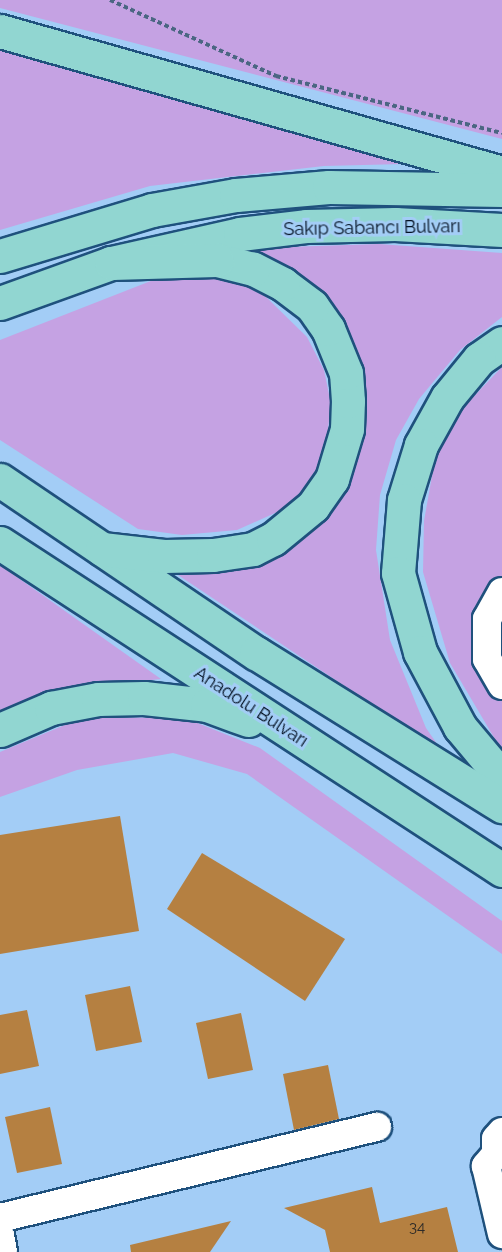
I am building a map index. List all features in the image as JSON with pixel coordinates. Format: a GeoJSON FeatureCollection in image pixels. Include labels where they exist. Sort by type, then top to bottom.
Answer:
{"type":"FeatureCollection","features":[{"type":"Feature","properties":{"kind":"main road"},"geometry":{"type":"LineString","coordinates":[[0,31],[502,173]]}},
{"type":"Feature","properties":{"kind":"main road"},"geometry":{"type":"LineString","coordinates":[[0,256],[152,210],[236,195],[329,187],[502,190]]}},
{"type":"Feature","properties":{"kind":"main road","name":"Sakıp Sabancı Bulvarı"},"geometry":{"type":"LineString","coordinates":[[0,303],[111,262],[188,243],[306,226],[395,224],[502,230]]}},
{"type":"Feature","properties":{"kind":"main road"},"geometry":{"type":"LineString","coordinates":[[102,549],[164,556],[213,555],[253,549],[273,539],[313,506],[332,479],[347,429],[348,401],[346,373],[328,329],[312,306],[283,284],[253,269],[217,260],[111,262]]}},
{"type":"Feature","properties":{"kind":"main road"},"geometry":{"type":"LineString","coordinates":[[502,342],[479,359],[447,398],[421,445],[404,500],[398,573],[420,652],[460,727],[502,777]]}},
{"type":"Feature","properties":{"kind":"main road"},"geometry":{"type":"LineString","coordinates":[[0,480],[256,653],[502,806]]}},
{"type":"Feature","properties":{"kind":"main road","name":"Anadolu Bulvarı"},"geometry":{"type":"LineString","coordinates":[[0,543],[502,870]]}},
{"type":"Feature","properties":{"kind":"main road"},"geometry":{"type":"LineString","coordinates":[[0,730],[51,708],[98,699],[144,698],[207,705],[301,739]]}},
{"type":"Feature","properties":{"kind":"street"},"geometry":{"type":"LineString","coordinates":[[502,592],[487,619],[487,659],[502,685]]}},
{"type":"Feature","properties":{"kind":"street"},"geometry":{"type":"LineString","coordinates":[[0,1218],[377,1127]]}},
{"type":"Feature","properties":{"kind":"street"},"geometry":{"type":"LineString","coordinates":[[500,1147],[486,1166],[502,1234]]}},
{"type":"Feature","properties":{"kind":"street"},"geometry":{"type":"LineString","coordinates":[[0,1235],[3,1252]]}},
{"type":"Feature","properties":{"kind":"path"},"geometry":{"type":"LineString","coordinates":[[110,0],[276,76],[502,133]]}},
{"type":"Feature","properties":{"kind":"shaded area"},"geometry":{"type":"Polygon","coordinates":[[[0,0],[502,0],[502,139],[0,8],[0,0]]]}},
{"type":"Feature","properties":{"kind":"shaded area"},"geometry":{"type":"Polygon","coordinates":[[[0,40],[443,163],[324,166],[150,186],[0,230],[0,40]]]}},
{"type":"Feature","properties":{"kind":"shaded area"},"geometry":{"type":"Polygon","coordinates":[[[379,244],[502,253],[502,317],[460,350],[419,399],[396,440],[380,495],[376,550],[390,640],[426,728],[442,751],[175,573],[239,567],[304,532],[336,505],[353,467],[357,426],[278,265],[250,248],[379,244]]]}},
{"type":"Feature","properties":{"kind":"shaded area"},"geometry":{"type":"Polygon","coordinates":[[[198,275],[233,280],[260,291],[307,337],[324,370],[331,404],[327,438],[312,482],[284,509],[237,530],[182,535],[138,529],[0,440],[0,340],[161,277],[198,275]]]}},
{"type":"Feature","properties":{"kind":"shaded area"},"geometry":{"type":"Polygon","coordinates":[[[502,367],[502,578],[481,601],[486,681],[502,701],[502,751],[450,663],[423,572],[424,521],[435,459],[454,417],[502,367]]]}},
{"type":"Feature","properties":{"kind":"shaded area"},"geometry":{"type":"Polygon","coordinates":[[[0,565],[161,679],[73,688],[0,713],[0,565]]]}},
{"type":"Feature","properties":{"kind":"shaded area"},"geometry":{"type":"Polygon","coordinates":[[[84,717],[185,718],[260,748],[502,921],[502,954],[247,774],[173,753],[77,770],[0,797],[0,752],[84,717]]]}},
{"type":"Feature","properties":{"kind":"building"},"geometry":{"type":"Polygon","coordinates":[[[120,816],[139,931],[0,954],[0,835],[120,816]]]}},
{"type":"Feature","properties":{"kind":"building"},"geometry":{"type":"Polygon","coordinates":[[[202,853],[345,939],[305,1001],[167,909],[202,853]]]}},
{"type":"Feature","properties":{"kind":"building"},"geometry":{"type":"Polygon","coordinates":[[[130,986],[142,1042],[96,1051],[85,995],[130,986]]]}},
{"type":"Feature","properties":{"kind":"building"},"geometry":{"type":"Polygon","coordinates":[[[27,1010],[39,1066],[0,1074],[0,1015],[27,1010]]]}},
{"type":"Feature","properties":{"kind":"building"},"geometry":{"type":"Polygon","coordinates":[[[241,1013],[253,1070],[208,1079],[196,1023],[241,1013]]]}},
{"type":"Feature","properties":{"kind":"building"},"geometry":{"type":"Polygon","coordinates":[[[328,1065],[339,1119],[294,1130],[283,1074],[328,1065]]]}},
{"type":"Feature","properties":{"kind":"building"},"geometry":{"type":"Polygon","coordinates":[[[50,1107],[62,1164],[17,1173],[5,1117],[50,1107]]]}},
{"type":"Feature","properties":{"kind":"building"},"geometry":{"type":"Polygon","coordinates":[[[372,1187],[380,1223],[447,1207],[458,1252],[330,1252],[325,1230],[284,1208],[372,1187]]]}},
{"type":"Feature","properties":{"kind":"building"},"geometry":{"type":"Polygon","coordinates":[[[231,1221],[210,1252],[131,1252],[130,1245],[231,1221]]]}}]}
